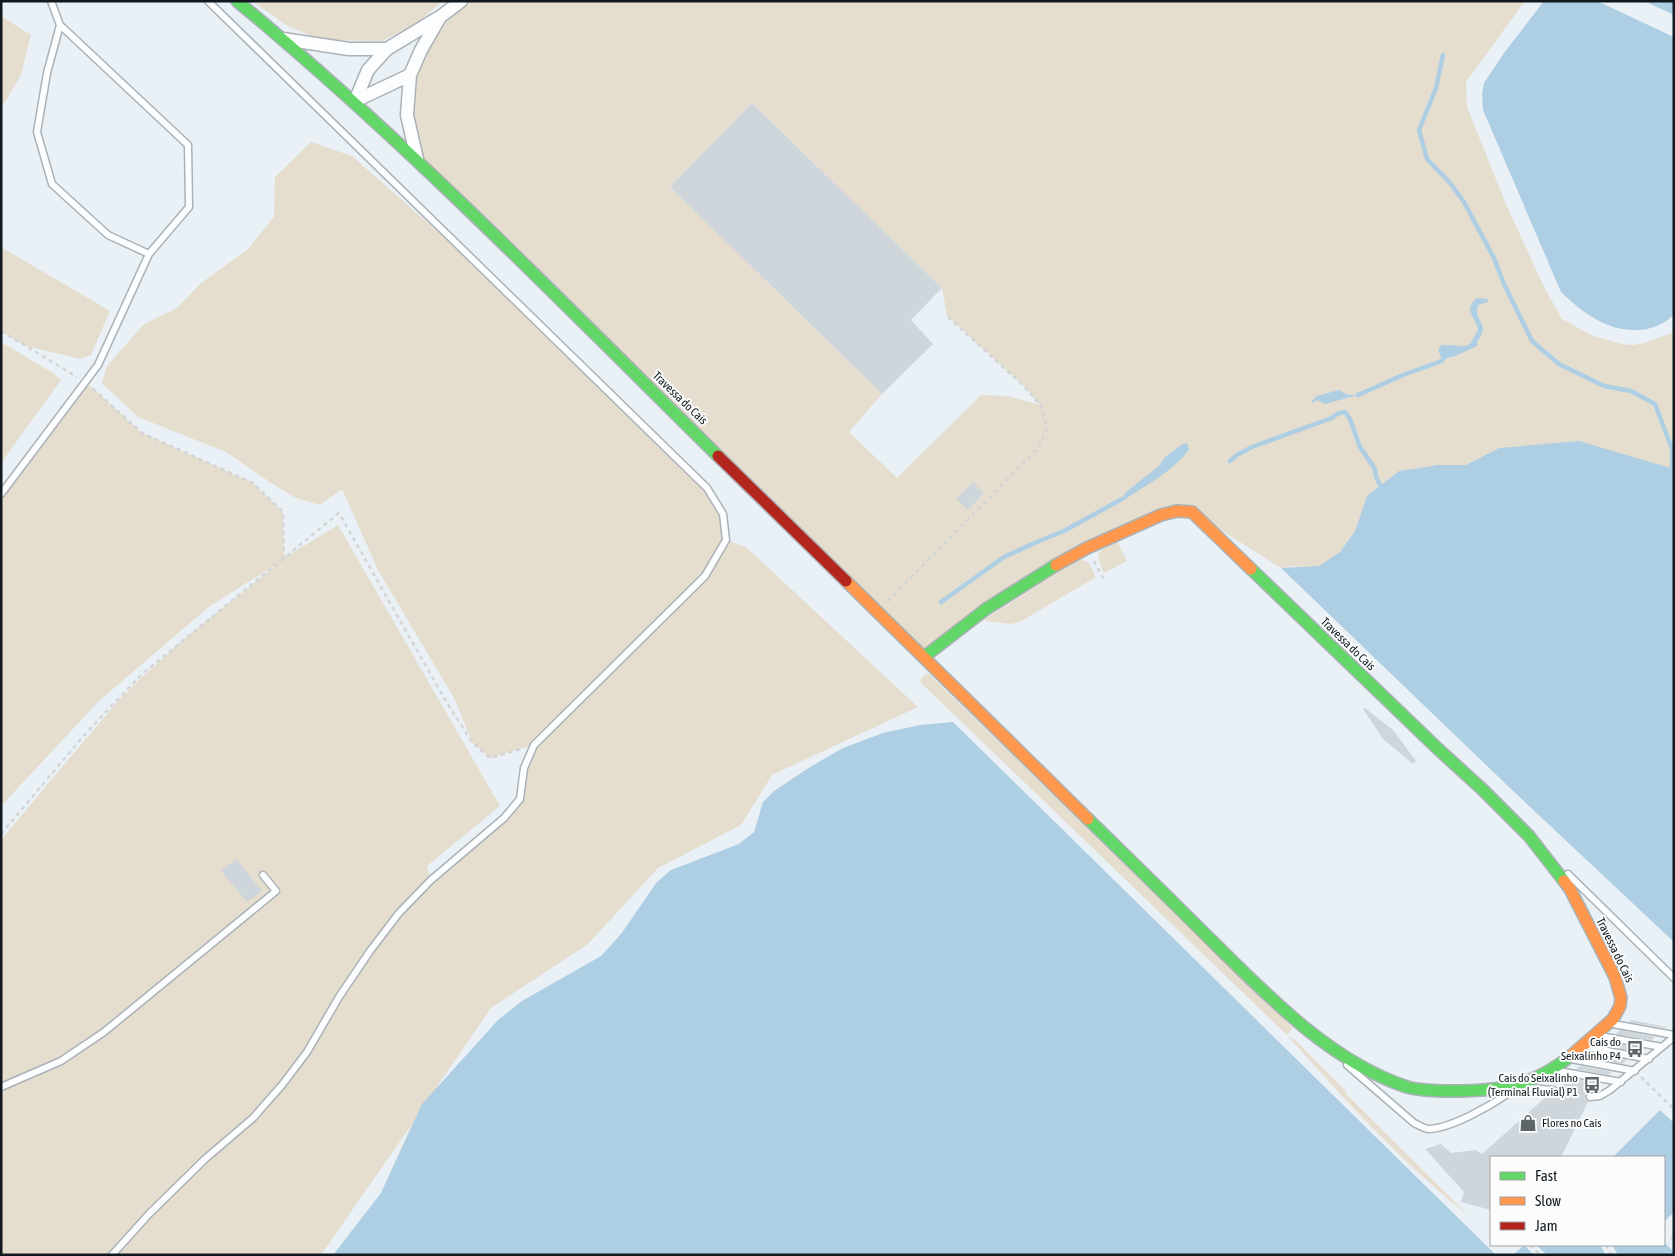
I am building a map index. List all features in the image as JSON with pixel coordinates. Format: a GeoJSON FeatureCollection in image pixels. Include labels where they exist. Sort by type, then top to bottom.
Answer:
{"type":"FeatureCollection","features":[{"type":"Feature","properties":{"kind":"street","name":"Travessa do Cais"},"geometry":{"type":"LineString","coordinates":[[237,1],[283,38],[355,101],[417,159],[924,657],[1292,1017],[1333,1048],[1361,1066],[1415,1089],[1486,1091],[1517,1087],[1552,1070],[1596,1035],[1620,1010],[1622,1002],[1620,989],[1570,889],[1528,836],[1483,790],[1192,512],[1177,510],[1161,515],[1132,526],[1087,548],[1030,580],[986,609],[924,657]]}},
{"type":"Feature","properties":{"kind":"street"},"geometry":{"type":"LineString","coordinates":[[355,101],[368,70],[387,49],[440,17],[461,1]]}},
{"type":"Feature","properties":{"kind":"street"},"geometry":{"type":"LineString","coordinates":[[417,159],[407,115],[410,75],[421,50],[440,17]]}},
{"type":"Feature","properties":{"kind":"street"},"geometry":{"type":"LineString","coordinates":[[283,38],[349,49],[387,49]]}},
{"type":"Feature","properties":{"kind":"street"},"geometry":{"type":"LineString","coordinates":[[355,101],[410,75]]}},
{"type":"Feature","properties":{"kind":"lane"},"geometry":{"type":"LineString","coordinates":[[1,494],[98,365],[149,254],[190,207],[188,145],[60,25],[50,1]]}},
{"type":"Feature","properties":{"kind":"lane"},"geometry":{"type":"LineString","coordinates":[[112,1255],[149,1214],[205,1159],[253,1118],[282,1086],[307,1052],[344,989],[399,913],[431,880],[504,818],[520,799],[524,768],[534,745],[706,576],[726,540],[723,514],[707,488],[208,1]]}},
{"type":"Feature","properties":{"kind":"lane"},"geometry":{"type":"LineString","coordinates":[[60,25],[47,73],[37,132],[52,184],[108,235],[149,254]]}},
{"type":"Feature","properties":{"kind":"lane"},"geometry":{"type":"LineString","coordinates":[[1528,836],[1674,978]]}},
{"type":"Feature","properties":{"kind":"lane"},"geometry":{"type":"LineString","coordinates":[[1,1087],[61,1061],[104,1032],[147,998],[276,891],[263,875]]}},
{"type":"Feature","properties":{"kind":"lane"},"geometry":{"type":"LineString","coordinates":[[1292,1017],[1414,1123],[1427,1129],[1445,1126],[1490,1106],[1517,1087],[1553,1090]]}},
{"type":"Feature","properties":{"kind":"lane"},"geometry":{"type":"LineString","coordinates":[[1609,1023],[1674,1036]]}},
{"type":"Feature","properties":{"kind":"lane"},"geometry":{"type":"LineString","coordinates":[[1596,1035],[1662,1047]]}},
{"type":"Feature","properties":{"kind":"lane"},"geometry":{"type":"LineString","coordinates":[[1590,1097],[1600,1096],[1620,1082],[1674,1036]]}},
{"type":"Feature","properties":{"kind":"lane"},"geometry":{"type":"LineString","coordinates":[[1582,1046],[1649,1059]]}},
{"type":"Feature","properties":{"kind":"lane"},"geometry":{"type":"LineString","coordinates":[[1567,1058],[1635,1070]]}},
{"type":"Feature","properties":{"kind":"lane"},"geometry":{"type":"LineString","coordinates":[[1552,1070],[1620,1082]]}},
{"type":"Feature","properties":{"kind":"path"},"geometry":{"type":"LineString","coordinates":[[878,611],[1039,447],[1047,428],[1041,406],[1024,386],[947,316]]}},
{"type":"Feature","properties":{"kind":"path"},"geometry":{"type":"LineString","coordinates":[[1,331],[86,382],[142,433],[254,483],[283,512],[284,559]]}},
{"type":"Feature","properties":{"kind":"path"},"geometry":{"type":"LineString","coordinates":[[1,834],[86,733],[141,675],[339,513],[447,703],[472,742],[490,758],[534,745]]}},
{"type":"Feature","properties":{"kind":"path"},"geometry":{"type":"LineString","coordinates":[[1087,548],[1105,582]]}},
{"type":"Feature","properties":{"kind":"path"},"geometry":{"type":"LineString","coordinates":[[1635,1070],[1674,1109]]}},
{"type":"Feature","properties":{"kind":"path"},"geometry":{"type":"LineString","coordinates":[[1531,1246],[1540,1255]]}},
{"type":"Feature","properties":{"kind":"shaded area"},"geometry":{"type":"Polygon","coordinates":[[[252,1],[443,1],[416,24],[382,41],[321,40],[286,25],[252,1]]]}},
{"type":"Feature","properties":{"kind":"shaded area"},"geometry":{"type":"Polygon","coordinates":[[[461,1],[1525,1],[1466,82],[1467,107],[1505,202],[1544,287],[1562,319],[1593,336],[1622,344],[1645,343],[1674,332],[1674,469],[1672,469],[1674,940],[1295,566],[1281,568],[1192,512],[1132,527],[924,657],[417,159],[407,115],[421,50],[461,1]],[[752,103],[670,187],[882,394],[849,432],[897,478],[981,395],[1008,396],[1040,405],[1024,386],[947,316],[942,288],[752,103]],[[1399,471],[1367,496],[1355,531],[1342,550],[1399,471]]]}},
{"type":"Feature","properties":{"kind":"shaded area"},"geometry":{"type":"Polygon","coordinates":[[[1,16],[31,35],[21,75],[1,109],[1,16]]]}},
{"type":"Feature","properties":{"kind":"shaded area"},"geometry":{"type":"Polygon","coordinates":[[[311,142],[352,156],[496,283],[707,488],[723,514],[726,540],[746,547],[918,707],[772,775],[741,825],[658,868],[588,944],[491,1008],[436,1088],[755,832],[844,749],[381,1193],[412,1124],[321,1255],[1,1255],[1,840],[119,700],[140,679],[183,640],[279,563],[210,606],[99,701],[1,806],[1,494],[86,382],[142,433],[253,483],[283,512],[284,558],[338,525],[500,806],[427,866],[431,879],[504,818],[520,799],[524,768],[533,745],[490,758],[472,742],[454,698],[378,570],[342,489],[320,505],[296,498],[226,452],[138,417],[102,383],[107,366],[144,324],[177,308],[200,284],[248,249],[274,217],[275,177],[311,142]]]}},
{"type":"Feature","properties":{"kind":"shaded area"},"geometry":{"type":"Polygon","coordinates":[[[1,247],[110,311],[91,355],[80,359],[26,346],[1,331],[1,247]]]}},
{"type":"Feature","properties":{"kind":"shaded area"},"geometry":{"type":"Polygon","coordinates":[[[1,342],[53,373],[61,380],[1,463],[1,342]]]}},
{"type":"Feature","properties":{"kind":"shaded area"},"geometry":{"type":"Polygon","coordinates":[[[1117,541],[1127,561],[1104,573],[1098,557],[1099,553],[1117,541]]]}},
{"type":"Feature","properties":{"kind":"shaded area"},"geometry":{"type":"Polygon","coordinates":[[[1081,559],[1089,563],[1096,577],[1020,622],[1010,624],[986,621],[986,617],[1081,559]]]}},
{"type":"Feature","properties":{"kind":"shaded area"},"geometry":{"type":"Polygon","coordinates":[[[928,673],[1293,1028],[1287,1035],[920,682],[922,677],[928,673]]]}},
{"type":"Feature","properties":{"kind":"shaded area"},"geometry":{"type":"Polygon","coordinates":[[[1287,1035],[1296,1041],[1345,1090],[1347,1095],[1469,1216],[1444,1196],[1397,1152],[1287,1035]]]}},
{"type":"Feature","properties":{"kind":"water"},"geometry":{"type":"Polygon","coordinates":[[[1544,1],[1597,1],[1674,37],[1674,314],[1665,322],[1654,327],[1634,330],[1611,326],[1590,315],[1561,292],[1483,110],[1482,94],[1484,83],[1504,53],[1544,1]]]}},
{"type":"Feature","properties":{"kind":"water"},"geometry":{"type":"Polygon","coordinates":[[[1644,1],[1674,1],[1674,15],[1644,1]]]}},
{"type":"Feature","properties":{"kind":"water"},"geometry":{"type":"Polygon","coordinates":[[[1477,298],[1488,299],[1488,302],[1478,305],[1478,316],[1483,330],[1477,346],[1442,361],[1438,349],[1442,345],[1465,346],[1470,344],[1478,330],[1470,310],[1477,298]]]}},
{"type":"Feature","properties":{"kind":"water"},"geometry":{"type":"Polygon","coordinates":[[[1339,390],[1348,395],[1358,395],[1325,404],[1317,400],[1311,402],[1317,396],[1339,390]]]}},
{"type":"Feature","properties":{"kind":"water"},"geometry":{"type":"Polygon","coordinates":[[[1579,441],[1674,469],[1674,942],[1511,789],[1281,568],[1319,566],[1340,552],[1355,531],[1367,496],[1399,471],[1439,465],[1466,465],[1499,448],[1579,441]]]}},
{"type":"Feature","properties":{"kind":"water"},"geometry":{"type":"Polygon","coordinates":[[[1184,443],[1188,444],[1189,450],[1175,465],[1124,500],[1122,499],[1126,492],[1159,466],[1165,457],[1184,443]]]}},
{"type":"Feature","properties":{"kind":"water"},"geometry":{"type":"Polygon","coordinates":[[[953,722],[1496,1255],[333,1255],[381,1193],[422,1104],[498,1020],[522,1001],[601,956],[621,934],[657,882],[671,870],[739,844],[754,832],[763,802],[774,791],[843,748],[883,733],[920,725],[953,722]]]}},
{"type":"Feature","properties":{"kind":"water"},"geometry":{"type":"Polygon","coordinates":[[[1660,1110],[1674,1123],[1674,1212],[1665,1221],[1665,1156],[1614,1156],[1660,1110]]]}},
{"type":"Feature","properties":{"kind":"water"},"geometry":{"type":"Polygon","coordinates":[[[1665,1243],[1674,1252],[1674,1255],[1618,1255],[1613,1246],[1665,1246],[1665,1243]]]}},
{"type":"Feature","properties":{"kind":"water"},"geometry":{"type":"Polygon","coordinates":[[[1525,1246],[1534,1255],[1513,1255],[1525,1246]]]}},
{"type":"Feature","properties":{"kind":"water"},"geometry":{"type":"Polygon","coordinates":[[[1537,1246],[1601,1246],[1606,1255],[1547,1255],[1537,1246]]]}},
{"type":"Feature","properties":{"kind":"building"},"geometry":{"type":"Polygon","coordinates":[[[752,103],[942,288],[911,320],[933,344],[882,394],[670,187],[752,103]]]}},
{"type":"Feature","properties":{"kind":"building"},"geometry":{"type":"Polygon","coordinates":[[[973,482],[984,493],[968,510],[956,499],[973,482]]]}},
{"type":"Feature","properties":{"kind":"building"},"geometry":{"type":"Polygon","coordinates":[[[1365,708],[1393,730],[1416,761],[1413,764],[1383,739],[1363,709],[1365,708]]]}},
{"type":"Feature","properties":{"kind":"building"},"geometry":{"type":"Polygon","coordinates":[[[236,859],[262,891],[247,902],[221,871],[236,859]]]}},
{"type":"Feature","properties":{"kind":"building"},"geometry":{"type":"Polygon","coordinates":[[[1631,1020],[1667,1027],[1629,1022],[1631,1020]]]}},
{"type":"Feature","properties":{"kind":"building"},"geometry":{"type":"Polygon","coordinates":[[[1620,1030],[1655,1037],[1651,1040],[1616,1034],[1620,1030]]]}},
{"type":"Feature","properties":{"kind":"building"},"geometry":{"type":"Polygon","coordinates":[[[1606,1042],[1641,1048],[1637,1052],[1603,1045],[1606,1042]]]}},
{"type":"Feature","properties":{"kind":"building"},"geometry":{"type":"Polygon","coordinates":[[[1594,1054],[1627,1060],[1622,1064],[1589,1057],[1594,1054]]]}},
{"type":"Feature","properties":{"kind":"building"},"geometry":{"type":"Polygon","coordinates":[[[1580,1066],[1612,1072],[1609,1075],[1576,1069],[1580,1066]]]}},
{"type":"Feature","properties":{"kind":"building"},"geometry":{"type":"Polygon","coordinates":[[[1567,1078],[1599,1083],[1593,1092],[1586,1095],[1585,1098],[1588,1102],[1561,1156],[1490,1156],[1490,1210],[1461,1202],[1464,1192],[1425,1149],[1441,1144],[1451,1153],[1476,1150],[1482,1154],[1548,1095],[1557,1093],[1557,1087],[1567,1078]]]}},
{"type":"Feature","properties":{"kind":"waterway"},"geometry":{"type":"LineString","coordinates":[[1443,55],[1436,88],[1419,130],[1427,159],[1451,184],[1464,202],[1494,258],[1504,284],[1532,341],[1559,364],[1604,386],[1631,391],[1655,404],[1672,449],[1672,469]]}},
{"type":"Feature","properties":{"kind":"waterway"},"geometry":{"type":"LineString","coordinates":[[1358,395],[1403,375],[1442,361]]}},
{"type":"Feature","properties":{"kind":"waterway"},"geometry":{"type":"LineString","coordinates":[[1230,461],[1252,447],[1345,412],[1350,419],[1360,447],[1375,469],[1380,485]]}},
{"type":"Feature","properties":{"kind":"waterway"},"geometry":{"type":"LineString","coordinates":[[941,602],[1004,557],[1064,531],[1122,499]]}},
{"type":"Feature","properties":{"kind":"traffic: fast"},"geometry":{"type":"LineString","coordinates":[[237,1],[423,166],[718,456]]}},
{"type":"Feature","properties":{"kind":"traffic: fast"},"geometry":{"type":"LineString","coordinates":[[924,657],[986,609],[1056,565]]}},
{"type":"Feature","properties":{"kind":"traffic: fast"},"geometry":{"type":"LineString","coordinates":[[1251,569],[1483,790],[1529,836],[1564,881]]}},
{"type":"Feature","properties":{"kind":"traffic: fast"},"geometry":{"type":"LineString","coordinates":[[1088,819],[1276,1003],[1325,1043],[1351,1061],[1378,1075],[1407,1087],[1418,1089],[1446,1091],[1486,1090],[1516,1085],[1530,1080],[1557,1066],[1572,1055]]}},
{"type":"Feature","properties":{"kind":"traffic: slow"},"geometry":{"type":"LineString","coordinates":[[1056,565],[1087,548],[1161,515],[1177,511],[1192,512],[1251,569]]}},
{"type":"Feature","properties":{"kind":"traffic: slow"},"geometry":{"type":"LineString","coordinates":[[846,581],[1088,819]]}},
{"type":"Feature","properties":{"kind":"traffic: slow"},"geometry":{"type":"LineString","coordinates":[[1564,881],[1570,889],[1615,977],[1621,998],[1620,1006],[1613,1019],[1572,1055]]}},
{"type":"Feature","properties":{"kind":"traffic: jam"},"geometry":{"type":"LineString","coordinates":[[718,456],[846,581]]}},
{"type":"Feature","properties":{"kind":"place","name":"Cais do Seixalinho P4"},"geometry":{"type":"Point","coordinates":[1635,1049]}},
{"type":"Feature","properties":{"kind":"place","name":"Cais do Seixalinho (Terminal Fluvial) P1"},"geometry":{"type":"Point","coordinates":[1592,1085]}},
{"type":"Feature","properties":{"kind":"place","name":"Flores no Cais"},"geometry":{"type":"Point","coordinates":[1528,1123]}}]}
